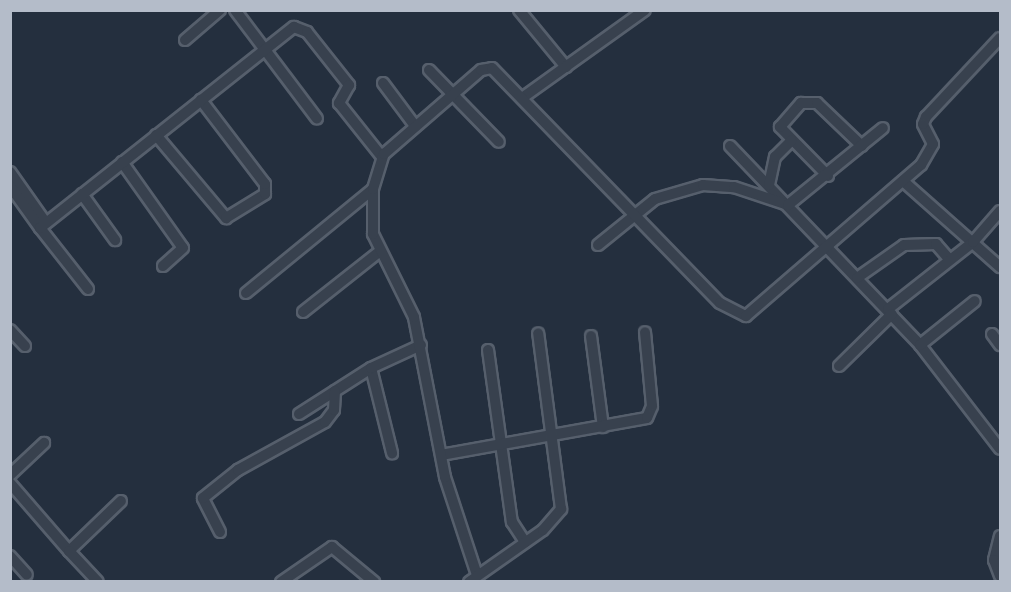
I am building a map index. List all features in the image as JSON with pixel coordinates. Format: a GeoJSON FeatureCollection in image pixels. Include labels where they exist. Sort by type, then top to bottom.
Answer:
{"type":"FeatureCollection","features":[{"type":"Feature","properties":{"kind":"street"},"geometry":{"type":"LineString","coordinates":[[185,40],[220,10]]}},
{"type":"Feature","properties":{"kind":"street"},"geometry":{"type":"LineString","coordinates":[[235,10],[267,48],[317,119]]}},
{"type":"Feature","properties":{"kind":"street"},"geometry":{"type":"LineString","coordinates":[[519,10],[566,67]]}},
{"type":"Feature","properties":{"kind":"street"},"geometry":{"type":"LineString","coordinates":[[522,99],[645,10]]}},
{"type":"Feature","properties":{"kind":"street"},"geometry":{"type":"LineString","coordinates":[[43,225],[294,27],[307,32],[349,85],[339,103],[382,157]]}},
{"type":"Feature","properties":{"kind":"street"},"geometry":{"type":"LineString","coordinates":[[538,333],[561,509],[525,542],[472,577],[441,455],[421,345],[410,305],[379,252],[373,189],[382,157],[415,126],[487,67],[522,99],[633,216],[720,303],[741,316],[828,247],[903,181],[933,144],[923,124],[926,117],[1000,38]]}},
{"type":"Feature","properties":{"kind":"street"},"geometry":{"type":"LineString","coordinates":[[429,70],[499,142]]}},
{"type":"Feature","properties":{"kind":"street"},"geometry":{"type":"LineString","coordinates":[[383,83],[415,126]]}},
{"type":"Feature","properties":{"kind":"street"},"geometry":{"type":"LineString","coordinates":[[828,176],[791,141],[782,123],[807,99],[822,106],[862,146]]}},
{"type":"Feature","properties":{"kind":"street"},"geometry":{"type":"LineString","coordinates":[[156,135],[226,218],[265,194],[266,184],[201,100]]}},
{"type":"Feature","properties":{"kind":"street"},"geometry":{"type":"LineString","coordinates":[[788,205],[828,176],[883,128]]}},
{"type":"Feature","properties":{"kind":"street"},"geometry":{"type":"LineString","coordinates":[[769,185],[775,157],[791,141]]}},
{"type":"Feature","properties":{"kind":"street"},"geometry":{"type":"LineString","coordinates":[[730,146],[920,345],[1000,449]]}},
{"type":"Feature","properties":{"kind":"street"},"geometry":{"type":"LineString","coordinates":[[122,162],[183,248],[163,266]]}},
{"type":"Feature","properties":{"kind":"street"},"geometry":{"type":"LineString","coordinates":[[10,172],[43,225],[88,289]]}},
{"type":"Feature","properties":{"kind":"street"},"geometry":{"type":"LineString","coordinates":[[903,181],[1000,267]]}},
{"type":"Feature","properties":{"kind":"street"},"geometry":{"type":"LineString","coordinates":[[598,245],[655,199],[703,185],[734,187],[788,205]]}},
{"type":"Feature","properties":{"kind":"street"},"geometry":{"type":"LineString","coordinates":[[10,186],[43,225]]}},
{"type":"Feature","properties":{"kind":"street"},"geometry":{"type":"LineString","coordinates":[[246,293],[373,189]]}},
{"type":"Feature","properties":{"kind":"street"},"geometry":{"type":"LineString","coordinates":[[82,194],[115,240]]}},
{"type":"Feature","properties":{"kind":"street"},"geometry":{"type":"LineString","coordinates":[[839,366],[890,312],[973,242],[1000,211]]}},
{"type":"Feature","properties":{"kind":"street"},"geometry":{"type":"LineString","coordinates":[[857,278],[904,244],[936,244],[950,260]]}},
{"type":"Feature","properties":{"kind":"street"},"geometry":{"type":"LineString","coordinates":[[303,312],[379,252]]}},
{"type":"Feature","properties":{"kind":"street"},"geometry":{"type":"LineString","coordinates":[[920,345],[975,301]]}},
{"type":"Feature","properties":{"kind":"street"},"geometry":{"type":"LineString","coordinates":[[10,330],[25,346]]}},
{"type":"Feature","properties":{"kind":"street"},"geometry":{"type":"LineString","coordinates":[[441,455],[552,433],[641,422],[651,412],[645,332]]}},
{"type":"Feature","properties":{"kind":"street"},"geometry":{"type":"LineString","coordinates":[[992,334],[1000,345]]}},
{"type":"Feature","properties":{"kind":"street"},"geometry":{"type":"LineString","coordinates":[[591,336],[603,427]]}},
{"type":"Feature","properties":{"kind":"street"},"geometry":{"type":"LineString","coordinates":[[299,414],[370,368],[421,345]]}},
{"type":"Feature","properties":{"kind":"street"},"geometry":{"type":"LineString","coordinates":[[488,350],[512,522],[525,542]]}},
{"type":"Feature","properties":{"kind":"street"},"geometry":{"type":"LineString","coordinates":[[370,368],[392,453]]}},
{"type":"Feature","properties":{"kind":"street"},"geometry":{"type":"LineString","coordinates":[[220,532],[203,498],[238,470],[326,422],[334,410],[335,390]]}},
{"type":"Feature","properties":{"kind":"street"},"geometry":{"type":"LineString","coordinates":[[10,475],[44,443]]}},
{"type":"Feature","properties":{"kind":"street"},"geometry":{"type":"LineString","coordinates":[[10,483],[98,582]]}},
{"type":"Feature","properties":{"kind":"street"},"geometry":{"type":"LineString","coordinates":[[69,551],[121,501]]}},
{"type":"Feature","properties":{"kind":"street"},"geometry":{"type":"LineString","coordinates":[[1000,536],[994,560],[1000,576]]}},
{"type":"Feature","properties":{"kind":"street"},"geometry":{"type":"LineString","coordinates":[[280,582],[332,547],[354,560],[374,582]]}},
{"type":"Feature","properties":{"kind":"street"},"geometry":{"type":"LineString","coordinates":[[10,556],[27,575]]}}]}
